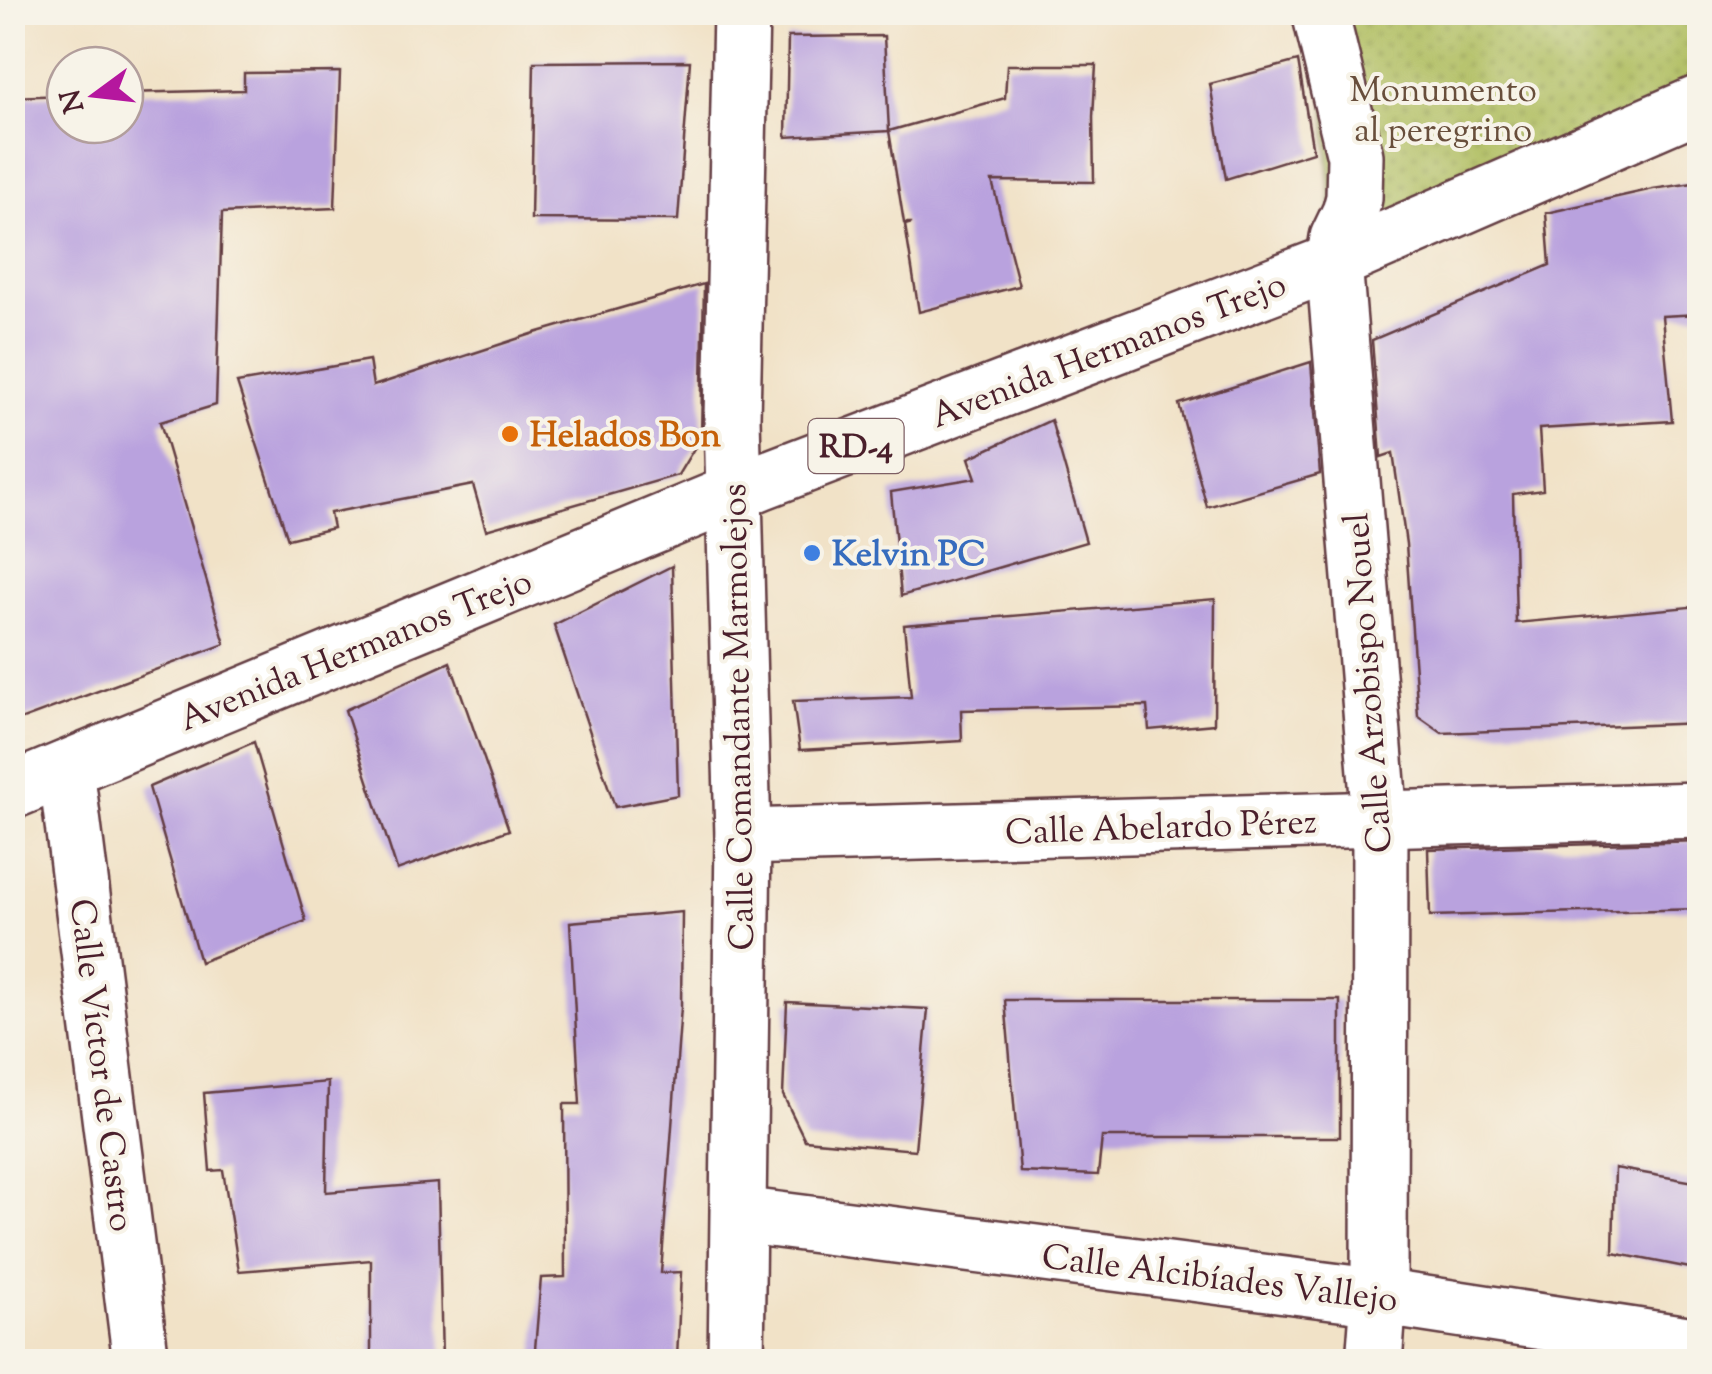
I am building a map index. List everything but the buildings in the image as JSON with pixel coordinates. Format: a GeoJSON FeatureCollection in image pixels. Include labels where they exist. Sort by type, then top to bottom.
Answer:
{"type":"FeatureCollection","features":[{"type":"Feature","properties":{"kind":"street","name":"Calle Comandante Marmolejos"},"geometry":{"type":"LineString","coordinates":[[736,1362],[743,838],[733,494],[740,12]]}},
{"type":"Feature","properties":{"kind":"street","name":"Calle Arzobispo Nouel"},"geometry":{"type":"LineString","coordinates":[[1320,12],[1355,156],[1354,198],[1338,238],[1334,262],[1380,820],[1379,1296],[1374,1362]]}},
{"type":"Feature","properties":{"kind":"street","name":"Avenida Hermanos Trejo"},"geometry":{"type":"LineString","coordinates":[[12,791],[733,494],[1334,262],[1700,103]]}},
{"type":"Feature","properties":{"kind":"street","name":"Calle Víctor de Castro"},"geometry":{"type":"LineString","coordinates":[[66,769],[141,1362]]}},
{"type":"Feature","properties":{"kind":"street","name":"Calle Abelardo Pérez"},"geometry":{"type":"LineString","coordinates":[[743,838],[1700,810]]}},
{"type":"Feature","properties":{"kind":"street","name":"Calle Alcibíades Vallejo"},"geometry":{"type":"LineString","coordinates":[[740,1214],[1379,1296],[1700,1346]]}},
{"type":"Feature","properties":{"kind":"green space","name":"Monumento al peregrino"},"geometry":{"type":"Polygon","coordinates":[[[1320,13],[1699,13],[1699,103],[1334,262],[1320,13]]]}},
{"type":"Feature","properties":{"kind":"place","name":"Helados Bon"},"geometry":{"type":"Point","coordinates":[510,434]}},
{"type":"Feature","properties":{"kind":"place","name":"Kelvin PC"},"geometry":{"type":"Point","coordinates":[812,553]}}]}
